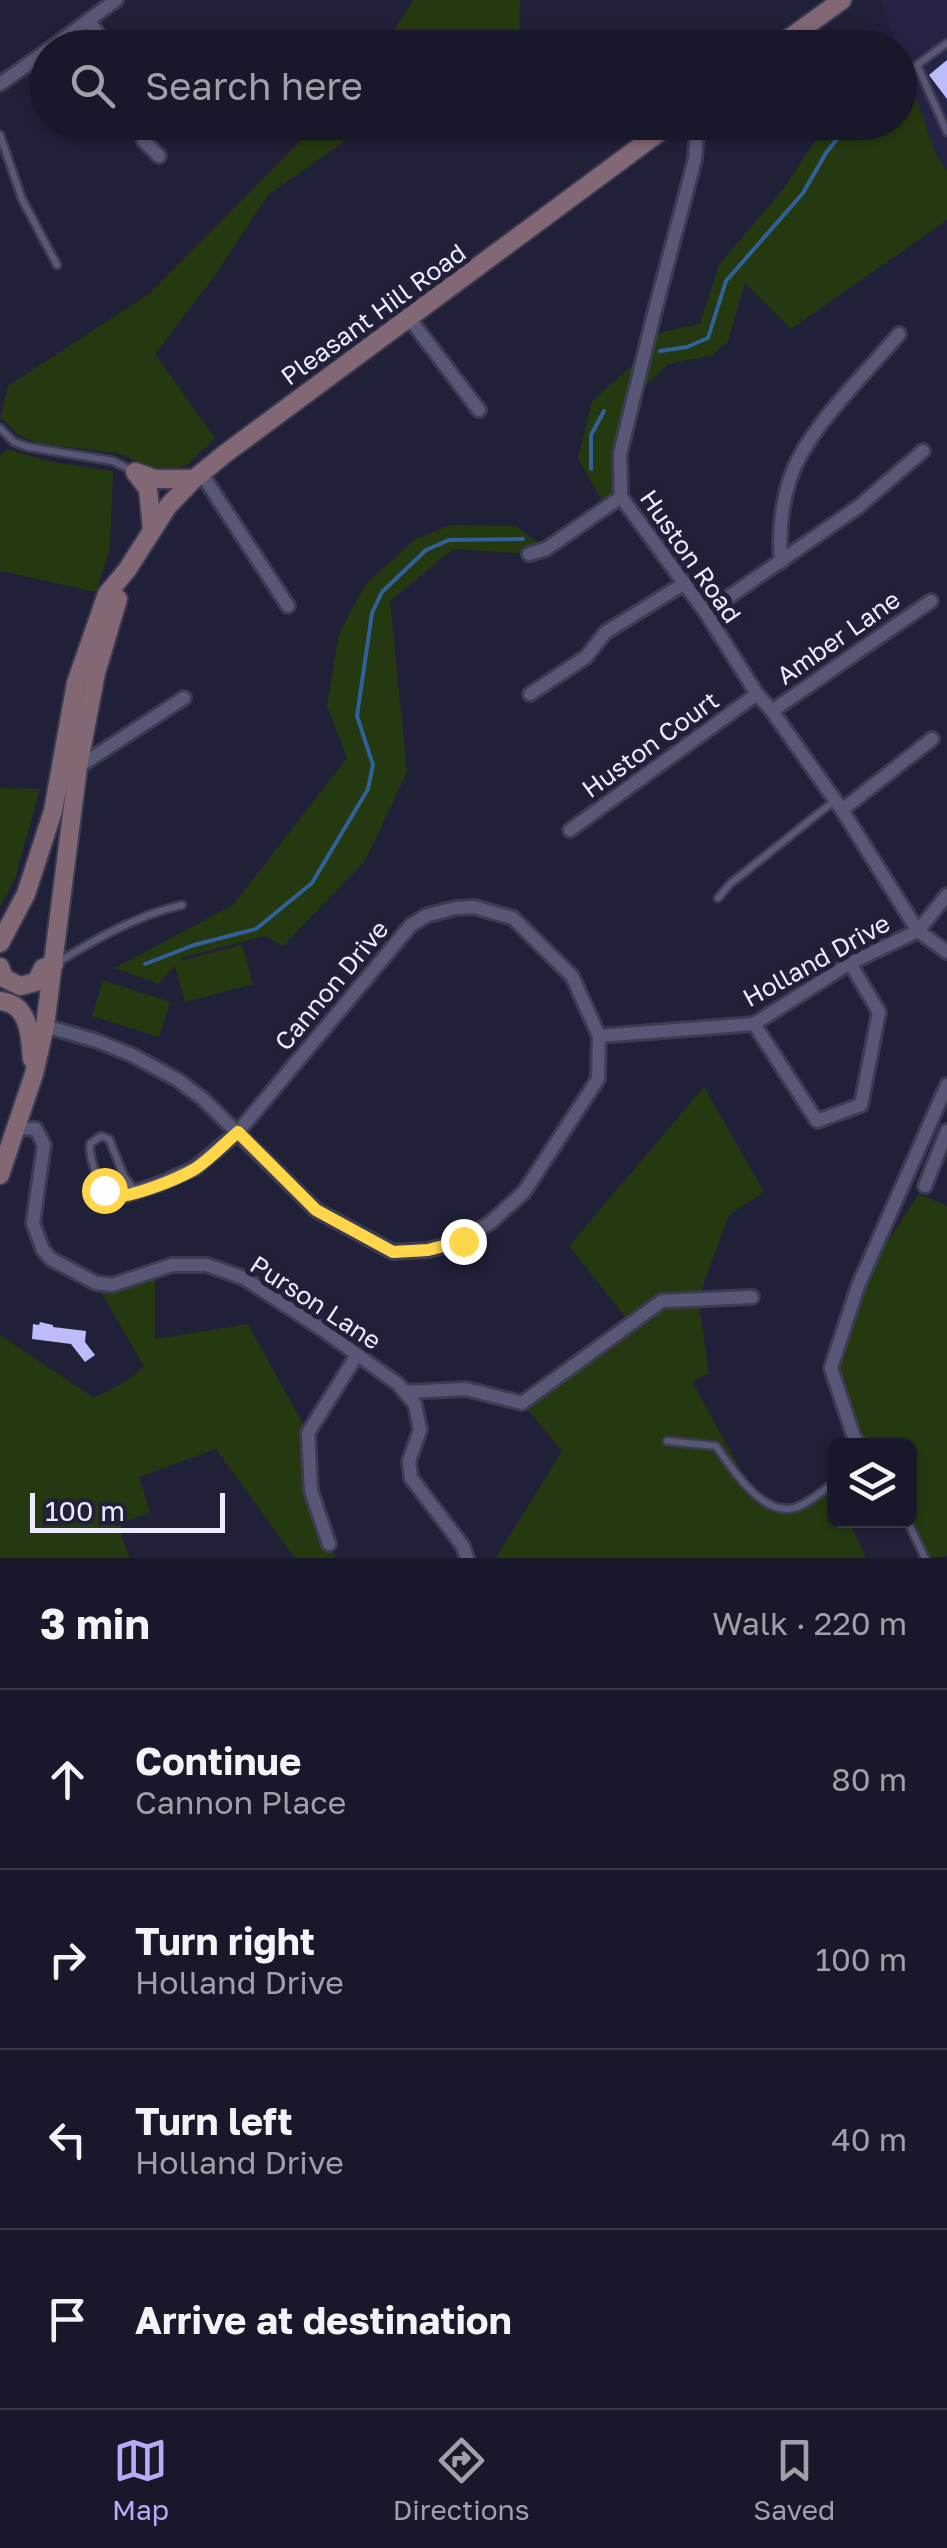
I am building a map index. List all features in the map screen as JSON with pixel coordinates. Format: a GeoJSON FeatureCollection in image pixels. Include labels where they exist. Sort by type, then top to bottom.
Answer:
{"type":"FeatureCollection","features":[{"type":"Feature","properties":{"kind":"main road"},"geometry":{"type":"LineString","coordinates":[[801,30],[842,0]]}},
{"type":"Feature","properties":{"kind":"main road","name":"Pleasant Hill Road"},"geometry":{"type":"LineString","coordinates":[[0,945],[26,894],[53,811],[76,684],[107,594],[168,506],[198,476],[650,140]]}},
{"type":"Feature","properties":{"kind":"main road"},"geometry":{"type":"LineString","coordinates":[[136,472],[156,480],[198,476]]}},
{"type":"Feature","properties":{"kind":"main road"},"geometry":{"type":"LineString","coordinates":[[136,472],[148,489],[152,529]]}},
{"type":"Feature","properties":{"kind":"main road","name":"Pleasant Hill Road"},"geometry":{"type":"LineString","coordinates":[[0,1174],[34,1074],[45,1026],[78,767],[96,674],[127,570]]}},
{"type":"Feature","properties":{"kind":"main road"},"geometry":{"type":"LineString","coordinates":[[0,966],[4,978],[20,986],[36,982],[43,968],[54,964]]}},
{"type":"Feature","properties":{"kind":"main road"},"geometry":{"type":"LineString","coordinates":[[0,1002],[10,1002],[28,1024],[34,1074]]}},
{"type":"Feature","properties":{"kind":"street"},"geometry":{"type":"LineString","coordinates":[[75,30],[116,0]]}},
{"type":"Feature","properties":{"kind":"street"},"geometry":{"type":"LineString","coordinates":[[88,20],[95,30]]}},
{"type":"Feature","properties":{"kind":"street"},"geometry":{"type":"LineString","coordinates":[[0,84],[30,63]]}},
{"type":"Feature","properties":{"kind":"street"},"geometry":{"type":"LineString","coordinates":[[144,140],[159,156]]}},
{"type":"Feature","properties":{"kind":"street","name":"Huston Road"},"geometry":{"type":"LineString","coordinates":[[696,140],[695,159],[620,454],[621,497],[838,805],[918,930],[947,952]]}},
{"type":"Feature","properties":{"kind":"street"},"geometry":{"type":"LineString","coordinates":[[408,318],[479,410]]}},
{"type":"Feature","properties":{"kind":"street"},"geometry":{"type":"LineString","coordinates":[[781,562],[779,537],[785,498],[799,458],[899,334]]}},
{"type":"Feature","properties":{"kind":"street"},"geometry":{"type":"LineString","coordinates":[[706,613],[858,507],[923,451]]}},
{"type":"Feature","properties":{"kind":"street"},"geometry":{"type":"LineString","coordinates":[[198,476],[288,606]]}},
{"type":"Feature","properties":{"kind":"street"},"geometry":{"type":"LineString","coordinates":[[528,554],[546,549],[621,497]]}},
{"type":"Feature","properties":{"kind":"street"},"geometry":{"type":"LineString","coordinates":[[530,694],[586,657],[606,632],[685,583]]}},
{"type":"Feature","properties":{"kind":"street","name":"Amber Lane"},"geometry":{"type":"LineString","coordinates":[[772,711],[930,600]]}},
{"type":"Feature","properties":{"kind":"street","name":"Huston Court"},"geometry":{"type":"LineString","coordinates":[[570,830],[757,694]]}},
{"type":"Feature","properties":{"kind":"street"},"geometry":{"type":"LineString","coordinates":[[78,767],[184,698]]}},
{"type":"Feature","properties":{"kind":"street"},"geometry":{"type":"LineString","coordinates":[[838,805],[932,739]]}},
{"type":"Feature","properties":{"kind":"street","name":"Holland Drive"},"geometry":{"type":"LineString","coordinates":[[599,1036],[754,1024],[850,963],[918,930],[947,895]]}},
{"type":"Feature","properties":{"kind":"street","name":"Cannon Drive"},"geometry":{"type":"LineString","coordinates":[[119,1197],[195,1168],[238,1132],[411,925],[428,915],[474,906],[514,918],[572,976],[599,1036]]}},
{"type":"Feature","properties":{"kind":"street"},"geometry":{"type":"LineString","coordinates":[[754,1024],[817,1121],[862,1106],[878,1012],[850,963]]}},
{"type":"Feature","properties":{"kind":"street"},"geometry":{"type":"LineString","coordinates":[[45,1026],[97,1041],[163,1072],[203,1100],[316,1210],[393,1252],[428,1250],[463,1241],[524,1192],[598,1079],[599,1036]]}},
{"type":"Feature","properties":{"kind":"street"},"geometry":{"type":"LineString","coordinates":[[855,1438],[831,1368],[858,1286],[947,1085]]}},
{"type":"Feature","properties":{"kind":"street","name":"Purson Lane"},"geometry":{"type":"LineString","coordinates":[[17,1128],[36,1129],[44,1145],[33,1223],[43,1250],[51,1259],[96,1283],[112,1286],[172,1266],[206,1265],[244,1278],[405,1392]]}},
{"type":"Feature","properties":{"kind":"street"},"geometry":{"type":"LineString","coordinates":[[925,1186],[947,1131]]}},
{"type":"Feature","properties":{"kind":"street"},"geometry":{"type":"LineString","coordinates":[[405,1392],[466,1389],[522,1403],[662,1301],[752,1297]]}},
{"type":"Feature","properties":{"kind":"street"},"geometry":{"type":"LineString","coordinates":[[329,1544],[311,1491],[308,1433],[357,1355]]}},
{"type":"Feature","properties":{"kind":"street"},"geometry":{"type":"LineString","coordinates":[[405,1392],[415,1404],[420,1430],[409,1461],[411,1478],[468,1558]]}},
{"type":"Feature","properties":{"kind":"lane"},"geometry":{"type":"LineString","coordinates":[[947,43],[918,65],[947,132]]}},
{"type":"Feature","properties":{"kind":"lane"},"geometry":{"type":"LineString","coordinates":[[0,135],[22,199],[57,265]]}},
{"type":"Feature","properties":{"kind":"lane"},"geometry":{"type":"LineString","coordinates":[[0,428],[14,442],[28,447],[113,461],[136,472]]}},
{"type":"Feature","properties":{"kind":"lane"},"geometry":{"type":"LineString","coordinates":[[718,898],[730,884],[838,805]]}},
{"type":"Feature","properties":{"kind":"lane"},"geometry":{"type":"LineString","coordinates":[[54,964],[130,923],[182,904]]}},
{"type":"Feature","properties":{"kind":"lane"},"geometry":{"type":"LineString","coordinates":[[119,1197],[111,1197],[104,1190],[90,1154],[90,1144],[101,1136],[109,1139],[124,1176],[136,1192]]}},
{"type":"Feature","properties":{"kind":"lane"},"geometry":{"type":"LineString","coordinates":[[667,1441],[716,1446],[754,1494],[778,1508],[795,1508],[827,1487]]}},
{"type":"Feature","properties":{"kind":"lane"},"geometry":{"type":"LineString","coordinates":[[911,1528],[925,1558]]}},
{"type":"Feature","properties":{"kind":"shaded area"},"geometry":{"type":"Polygon","coordinates":[[[881,0],[947,0],[947,170],[935,153],[917,102],[917,30],[892,30],[881,0]]]}},
{"type":"Feature","properties":{"kind":"green space"},"geometry":{"type":"Polygon","coordinates":[[[414,0],[520,0],[519,30],[394,30],[414,0]]]}},
{"type":"Feature","properties":{"kind":"green space"},"geometry":{"type":"Polygon","coordinates":[[[917,100],[935,153],[947,170],[947,220],[791,329],[745,283],[728,341],[713,355],[668,364],[634,397],[620,454],[621,497],[606,508],[578,458],[592,401],[644,355],[649,335],[700,324],[719,265],[784,188],[816,140],[917,140],[917,100]]]}},
{"type":"Feature","properties":{"kind":"green space"},"geometry":{"type":"Polygon","coordinates":[[[301,140],[346,140],[268,195],[216,274],[155,354],[215,438],[188,464],[171,472],[159,472],[118,453],[41,444],[17,434],[0,417],[8,386],[149,294],[301,140]]]}},
{"type":"Feature","properties":{"kind":"green space"},"geometry":{"type":"Polygon","coordinates":[[[7,449],[52,462],[113,471],[110,549],[96,592],[0,573],[0,456],[7,449]]]}},
{"type":"Feature","properties":{"kind":"green space"},"geometry":{"type":"Polygon","coordinates":[[[451,525],[516,526],[546,549],[529,554],[453,549],[390,601],[407,772],[365,861],[283,946],[265,936],[179,961],[242,945],[253,984],[185,1002],[175,966],[158,984],[115,968],[233,905],[347,758],[327,705],[339,634],[365,585],[414,540],[451,525]]]}},
{"type":"Feature","properties":{"kind":"green space"},"geometry":{"type":"Polygon","coordinates":[[[0,788],[40,789],[15,878],[0,907],[0,788]]]}},
{"type":"Feature","properties":{"kind":"green space"},"geometry":{"type":"Polygon","coordinates":[[[103,980],[170,1002],[159,1037],[92,1016],[103,980]]]}},
{"type":"Feature","properties":{"kind":"green space"},"geometry":{"type":"Polygon","coordinates":[[[704,1087],[764,1192],[729,1215],[698,1299],[709,1373],[692,1382],[754,1494],[777,1508],[794,1508],[827,1488],[827,1528],[852,1528],[866,1558],[496,1558],[562,1451],[522,1403],[631,1324],[569,1246],[704,1087]]]}},
{"type":"Feature","properties":{"kind":"green space"},"geometry":{"type":"Polygon","coordinates":[[[919,1194],[947,1206],[947,1556],[925,1558],[913,1528],[917,1528],[917,1438],[858,1438],[831,1368],[858,1286],[919,1194]]]}},
{"type":"Feature","properties":{"kind":"green space"},"geometry":{"type":"Polygon","coordinates":[[[155,1272],[155,1339],[248,1324],[308,1433],[311,1491],[336,1558],[295,1558],[216,1449],[139,1477],[150,1513],[131,1519],[119,1529],[130,1558],[0,1558],[0,1335],[94,1398],[128,1380],[144,1366],[96,1283],[155,1272]]]}},
{"type":"Feature","properties":{"kind":"building"},"geometry":{"type":"Polygon","coordinates":[[[947,60],[947,99],[929,75],[947,60]]]}},
{"type":"Feature","properties":{"kind":"building"},"geometry":{"type":"Polygon","coordinates":[[[33,1324],[86,1331],[85,1342],[95,1355],[85,1362],[71,1344],[32,1339],[33,1324]]]}},
{"type":"Feature","properties":{"kind":"waterway"},"geometry":{"type":"LineString","coordinates":[[660,351],[687,347],[708,338],[726,281],[803,193],[836,140]]}},
{"type":"Feature","properties":{"kind":"waterway"},"geometry":{"type":"LineString","coordinates":[[591,469],[591,435],[604,411]]}},
{"type":"Feature","properties":{"kind":"waterway"},"geometry":{"type":"LineString","coordinates":[[145,964],[194,945],[256,929],[312,883],[368,789],[373,765],[357,716],[372,613],[382,592],[426,550],[449,540],[523,539]]}},
{"type":"Feature","properties":{"kind":"route"},"geometry":{"type":"LineString","coordinates":[[104,1190],[111,1197],[119,1197],[195,1168],[238,1132],[316,1210],[393,1252],[428,1250],[463,1241]]}}]}
